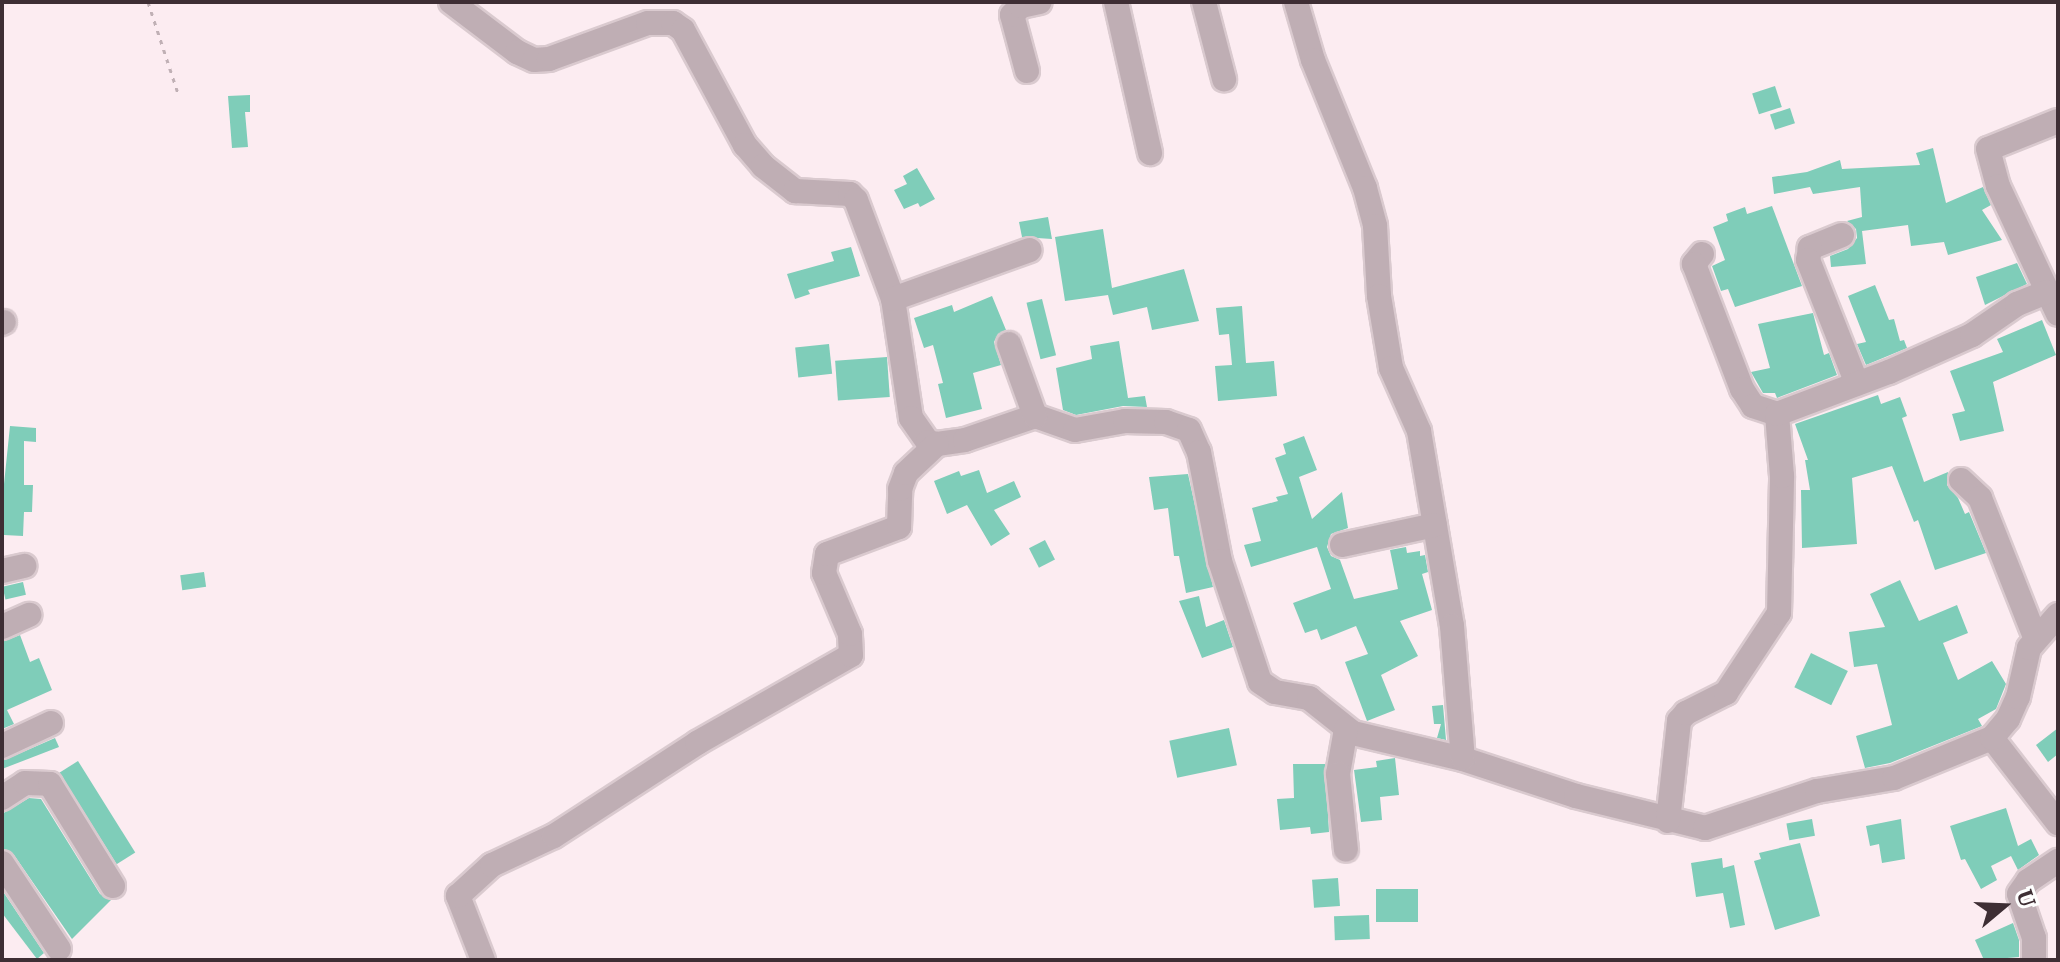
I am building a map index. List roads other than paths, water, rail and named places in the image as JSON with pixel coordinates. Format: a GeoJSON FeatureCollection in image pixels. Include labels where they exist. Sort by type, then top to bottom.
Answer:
{"type":"FeatureCollection","features":[{"type":"Feature","properties":{"kind":"street"},"geometry":{"type":"LineString","coordinates":[[451,2],[517,52],[540,60],[648,23],[673,23],[691,40],[756,160],[795,191],[843,193],[856,200],[893,299],[911,418],[921,437],[937,444],[965,440],[1035,416],[1075,430],[1125,421],[1166,422],[1189,430],[1199,452],[1220,561],[1256,673],[1275,692],[1309,698],[1346,729],[1463,759],[1692,828],[1712,827],[1817,791],[1894,778],[1992,738],[2008,719],[2018,697],[2029,648],[2035,637],[2058,615]]}},
{"type":"Feature","properties":{"kind":"street"},"geometry":{"type":"LineString","coordinates":[[1027,71],[1012,15],[1021,6],[1040,2]]}},
{"type":"Feature","properties":{"kind":"street"},"geometry":{"type":"LineString","coordinates":[[1116,2],[1150,153]]}},
{"type":"Feature","properties":{"kind":"street"},"geometry":{"type":"LineString","coordinates":[[1204,2],[1224,79]]}},
{"type":"Feature","properties":{"kind":"street"},"geometry":{"type":"LineString","coordinates":[[1296,2],[1313,60],[1365,188],[1375,226],[1379,296],[1391,368],[1419,431],[1452,626],[1463,759]]}},
{"type":"Feature","properties":{"kind":"street"},"geometry":{"type":"LineString","coordinates":[[1702,254],[1694,264],[1745,396],[1760,410],[1777,414],[1972,335],[2017,304],[2052,303],[1998,186],[1988,149],[2058,121]]}},
{"type":"Feature","properties":{"kind":"street"},"geometry":{"type":"LineString","coordinates":[[1842,235],[1810,248],[1808,260],[1857,384]]}},
{"type":"Feature","properties":{"kind":"street"},"geometry":{"type":"LineString","coordinates":[[893,299],[1030,250]]}},
{"type":"Feature","properties":{"kind":"street"},"geometry":{"type":"LineString","coordinates":[[1009,344],[1035,416]]}},
{"type":"Feature","properties":{"kind":"street"},"geometry":{"type":"LineString","coordinates":[[1668,821],[1679,721],[1686,713],[1726,693],[1779,613],[1782,476],[1777,414]]}},
{"type":"Feature","properties":{"kind":"street"},"geometry":{"type":"LineString","coordinates":[[483,960],[458,896],[492,865],[554,836],[697,743],[851,655],[850,634],[824,573],[827,554],[899,527],[900,489],[906,473],[937,444]]}},
{"type":"Feature","properties":{"kind":"street"},"geometry":{"type":"LineString","coordinates":[[1961,480],[1980,498],[2035,637]]}},
{"type":"Feature","properties":{"kind":"street"},"geometry":{"type":"LineString","coordinates":[[1342,545],[1435,525]]}},
{"type":"Feature","properties":{"kind":"street"},"geometry":{"type":"LineString","coordinates":[[2,627],[29,615]]}},
{"type":"Feature","properties":{"kind":"street"},"geometry":{"type":"LineString","coordinates":[[2,746],[51,723]]}},
{"type":"Feature","properties":{"kind":"street"},"geometry":{"type":"LineString","coordinates":[[1346,729],[1338,774],[1346,850]]}},
{"type":"Feature","properties":{"kind":"street"},"geometry":{"type":"LineString","coordinates":[[1992,738],[2058,823]]}},
{"type":"Feature","properties":{"kind":"street"},"geometry":{"type":"LineString","coordinates":[[2,798],[25,783],[50,784],[113,886]]}},
{"type":"Feature","properties":{"kind":"street"},"geometry":{"type":"LineString","coordinates":[[2034,960],[2034,938],[2019,894],[2028,881],[2058,861]]}},
{"type":"Feature","properties":{"kind":"street"},"geometry":{"type":"LineString","coordinates":[[2,863],[59,949]]}}]}
